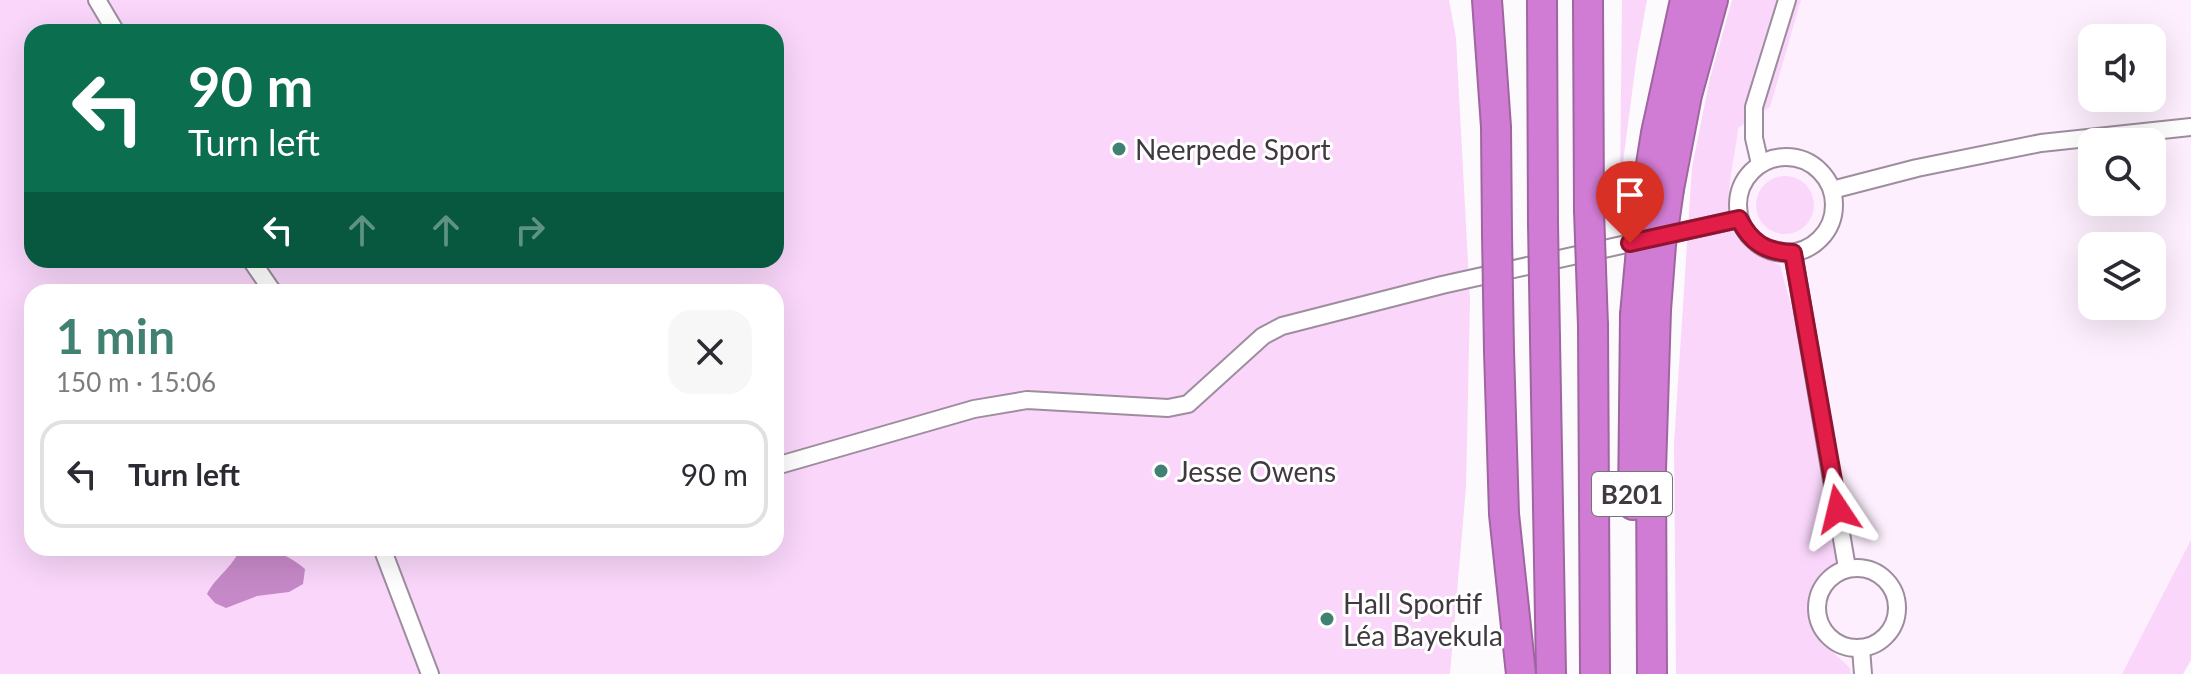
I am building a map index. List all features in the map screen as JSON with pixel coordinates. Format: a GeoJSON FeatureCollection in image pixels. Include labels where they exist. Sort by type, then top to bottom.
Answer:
{"type":"FeatureCollection","features":[{"type":"Feature","properties":{"kind":"highway"},"geometry":{"type":"LineString","coordinates":[[1487,0],[1496,127],[1504,514],[1521,674]]}},
{"type":"Feature","properties":{"kind":"highway"},"geometry":{"type":"LineString","coordinates":[[1542,0],[1551,674]]}},
{"type":"Feature","properties":{"kind":"highway","name":"B201"},"geometry":{"type":"LineString","coordinates":[[1588,0],[1595,674]]}},
{"type":"Feature","properties":{"kind":"highway","name":"B201"},"geometry":{"type":"LineString","coordinates":[[1636,674],[1632,471],[1658,192],[1656,133],[1685,0]]}},
{"type":"Feature","properties":{"kind":"highway","name":"B201"},"geometry":{"type":"LineString","coordinates":[[1658,192],[1713,0]]}},
{"type":"Feature","properties":{"kind":"highway","name":"B201"},"geometry":{"type":"LineString","coordinates":[[1646,312],[1652,674]]}},
{"type":"Feature","properties":{"kind":"street"},"geometry":{"type":"LineString","coordinates":[[97,0],[111,24]]}},
{"type":"Feature","properties":{"kind":"street"},"geometry":{"type":"LineString","coordinates":[[1760,164],[1754,138],[1754,107],[1787,0]]}},
{"type":"Feature","properties":{"kind":"street"},"geometry":{"type":"LineString","coordinates":[[1832,190],[1917,168],[2041,143],[2191,127]]}},
{"type":"Feature","properties":{"kind":"street"},"geometry":{"type":"LineString","coordinates":[[1773,158],[1802,158],[1821,170],[1832,190],[1835,206],[1831,223],[1822,237],[1809,248],[1793,253],[1776,252],[1760,246],[1747,234],[1739,219],[1737,202],[1741,185],[1760,164],[1773,158]]}},
{"type":"Feature","properties":{"kind":"street"},"geometry":{"type":"LineString","coordinates":[[784,464],[974,409],[1027,400],[1168,408],[1188,404],[1263,336],[1282,326],[1428,288],[1739,219]]}},
{"type":"Feature","properties":{"kind":"street"},"geometry":{"type":"LineString","coordinates":[[1793,253],[1847,568]]}},
{"type":"Feature","properties":{"kind":"street"},"geometry":{"type":"LineString","coordinates":[[385,556],[430,674]]}},
{"type":"Feature","properties":{"kind":"street"},"geometry":{"type":"LineString","coordinates":[[1847,568],[1869,568],[1887,579],[1897,598],[1897,616],[1890,632],[1861,648],[1844,646],[1829,637],[1819,623],[1816,606],[1821,589],[1832,575],[1847,568]]}},
{"type":"Feature","properties":{"kind":"street"},"geometry":{"type":"LineString","coordinates":[[1861,648],[1863,674]]}},
{"type":"Feature","properties":{"kind":"shaded area"},"geometry":{"type":"Polygon","coordinates":[[[0,0],[1449,0],[1456,38],[1470,300],[1466,487],[1450,674],[0,674],[0,0]]]}},
{"type":"Feature","properties":{"kind":"shaded area"},"geometry":{"type":"Polygon","coordinates":[[[1622,0],[1647,0],[1620,185],[1622,0]]]}},
{"type":"Feature","properties":{"kind":"shaded area"},"geometry":{"type":"Polygon","coordinates":[[[1732,0],[1801,0],[1770,107],[1738,128],[1729,206],[1737,236],[1747,248],[1780,265],[1797,327],[1839,561],[1822,579],[1811,599],[1810,620],[1822,642],[1850,668],[1851,674],[1676,674],[1674,444],[1692,167],[1710,78],[1732,0]]]}},
{"type":"Feature","properties":{"kind":"shaded area"},"geometry":{"type":"Polygon","coordinates":[[[1801,0],[2191,0],[2191,540],[2122,674],[1851,674],[1850,668],[1820,640],[1809,618],[1811,596],[1821,578],[1839,561],[1797,327],[1780,265],[1747,248],[1734,229],[1728,198],[1738,128],[1770,106],[1801,0]]]}},
{"type":"Feature","properties":{"kind":"shaded area"},"geometry":{"type":"Polygon","coordinates":[[[1785,176],[1806,184],[1814,205],[1806,226],[1785,234],[1764,226],[1756,205],[1764,184],[1785,176]]]}},
{"type":"Feature","properties":{"kind":"shaded area"},"geometry":{"type":"Polygon","coordinates":[[[2191,540],[2191,660],[2183,674],[2122,674],[2191,540]]]}},
{"type":"Feature","properties":{"kind":"shaded area"},"geometry":{"type":"Polygon","coordinates":[[[236,556],[285,556],[305,569],[303,584],[289,592],[257,596],[226,608],[215,603],[207,594],[236,556]]]}},
{"type":"Feature","properties":{"kind":"place","name":"Neerpede Sport"},"geometry":{"type":"Point","coordinates":[1119,149]}},
{"type":"Feature","properties":{"kind":"place","name":"Jesse Owens"},"geometry":{"type":"Point","coordinates":[1161,471]}},
{"type":"Feature","properties":{"kind":"place","name":"Hall Sportif Léa Bayekula"},"geometry":{"type":"Point","coordinates":[1327,619]}},
{"type":"Feature","properties":{"kind":"route"},"geometry":{"type":"LineString","coordinates":[[1630,243],[1739,219],[1747,234],[1760,246],[1776,252],[1793,253],[1838,509]]}}]}
